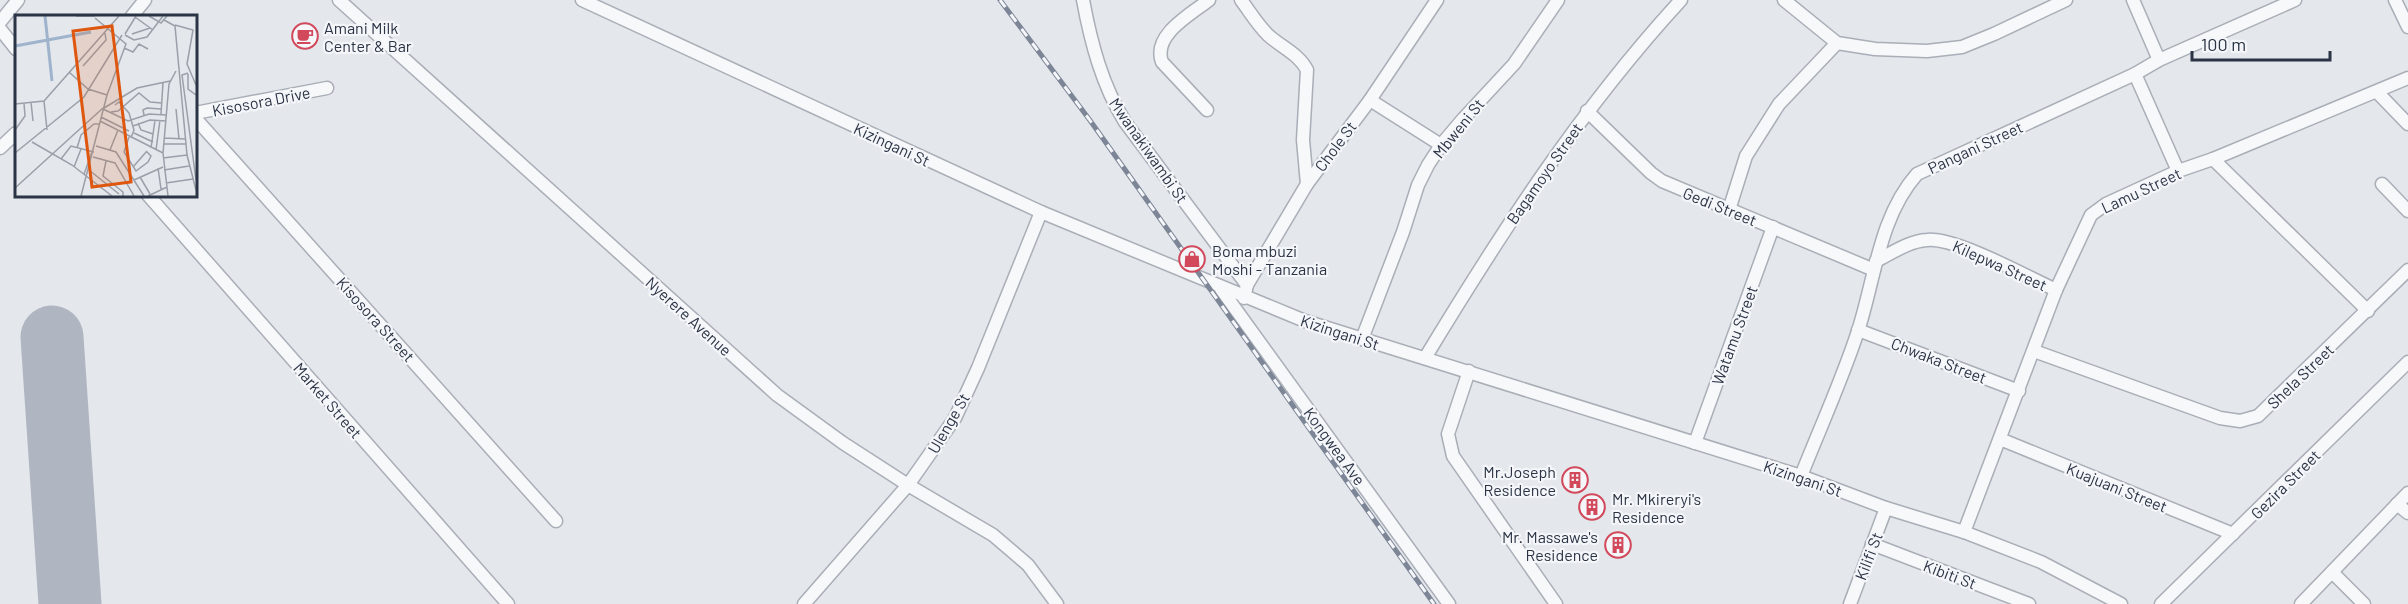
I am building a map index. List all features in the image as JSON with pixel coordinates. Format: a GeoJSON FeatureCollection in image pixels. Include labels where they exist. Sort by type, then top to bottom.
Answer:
{"type":"FeatureCollection","features":[{"type":"Feature","properties":{"kind":"street"},"geometry":{"type":"LineString","coordinates":[[0,22],[18,0]]}},
{"type":"Feature","properties":{"kind":"street"},"geometry":{"type":"LineString","coordinates":[[133,15],[145,0]]}},
{"type":"Feature","properties":{"kind":"street","name":"Nyerere Avenue"},"geometry":{"type":"LineString","coordinates":[[339,0],[777,395],[843,443],[908,485],[993,535],[1028,565],[1057,604]]}},
{"type":"Feature","properties":{"kind":"street","name":"Kizingani St"},"geometry":{"type":"LineString","coordinates":[[582,0],[1041,212],[1220,288],[1245,291],[1305,321],[1801,476],[1886,508],[1964,532],[2041,562],[2121,604]]}},
{"type":"Feature","properties":{"kind":"street","name":"Mwanakiwambi St"},"geometry":{"type":"LineString","coordinates":[[1083,0],[1101,74],[1110,98],[1245,291]]}},
{"type":"Feature","properties":{"kind":"street"},"geometry":{"type":"LineString","coordinates":[[1207,110],[1162,62],[1160,56],[1164,39],[1169,32],[1209,0]]}},
{"type":"Feature","properties":{"kind":"street"},"geometry":{"type":"LineString","coordinates":[[1241,0],[1258,25],[1296,56],[1307,70],[1303,140],[1307,184]]}},
{"type":"Feature","properties":{"kind":"street","name":"Chole St"},"geometry":{"type":"LineString","coordinates":[[1245,291],[1307,184],[1370,100],[1437,0]]}},
{"type":"Feature","properties":{"kind":"street","name":"Mbweni St"},"geometry":{"type":"LineString","coordinates":[[1362,339],[1403,232],[1418,185],[1441,145],[1514,64],[1558,0]]}},
{"type":"Feature","properties":{"kind":"street","name":"Bagamoyo Street"},"geometry":{"type":"LineString","coordinates":[[1425,358],[1493,246],[1587,111],[1681,0]]}},
{"type":"Feature","properties":{"kind":"street"},"geometry":{"type":"LineString","coordinates":[[1784,0],[1837,43],[1875,49],[1927,51],[1962,47],[2066,0]]}},
{"type":"Feature","properties":{"kind":"street"},"geometry":{"type":"LineString","coordinates":[[2133,0],[2159,60]]}},
{"type":"Feature","properties":{"kind":"street","name":"Pangani Street"},"geometry":{"type":"LineString","coordinates":[[1801,476],[1858,330],[1875,265],[1899,198],[1917,174],[2134,74],[2159,60],[2295,0]]}},
{"type":"Feature","properties":{"kind":"street"},"geometry":{"type":"LineString","coordinates":[[2395,0],[2408,27]]}},
{"type":"Feature","properties":{"kind":"street"},"geometry":{"type":"LineString","coordinates":[[0,29],[15,48]]}},
{"type":"Feature","properties":{"kind":"street"},"geometry":{"type":"LineString","coordinates":[[1729,210],[1746,156],[1779,104],[1837,43]]}},
{"type":"Feature","properties":{"kind":"street"},"geometry":{"type":"LineString","coordinates":[[2134,74],[2178,171]]}},
{"type":"Feature","properties":{"kind":"street","name":"Lamu Street"},"geometry":{"type":"LineString","coordinates":[[1964,532],[2056,290],[2091,215],[2106,204],[2178,171],[2213,159],[2408,78]]}},
{"type":"Feature","properties":{"kind":"street","name":"Kisosora Drive"},"geometry":{"type":"LineString","coordinates":[[196,116],[327,88]]}},
{"type":"Feature","properties":{"kind":"street"},"geometry":{"type":"LineString","coordinates":[[2377,92],[2408,124]]}},
{"type":"Feature","properties":{"kind":"street"},"geometry":{"type":"LineString","coordinates":[[1370,100],[1441,145]]}},
{"type":"Feature","properties":{"kind":"street","name":"Gedi Street"},"geometry":{"type":"LineString","coordinates":[[1587,111],[1651,173],[1678,188],[1729,210],[1875,265]]}},
{"type":"Feature","properties":{"kind":"street","name":"Kisosora Street"},"geometry":{"type":"LineString","coordinates":[[196,117],[556,521]]}},
{"type":"Feature","properties":{"kind":"street"},"geometry":{"type":"LineString","coordinates":[[0,148],[15,134]]}},
{"type":"Feature","properties":{"kind":"street"},"geometry":{"type":"LineString","coordinates":[[2213,159],[2368,311]]}},
{"type":"Feature","properties":{"kind":"street"},"geometry":{"type":"LineString","coordinates":[[2382,184],[2408,211]]}},
{"type":"Feature","properties":{"kind":"street","name":"Market Street"},"geometry":{"type":"LineString","coordinates":[[149,196],[508,604]]}},
{"type":"Feature","properties":{"kind":"street","name":"Ulenge St"},"geometry":{"type":"LineString","coordinates":[[804,604],[908,485],[955,418],[978,368],[1041,212]]}},
{"type":"Feature","properties":{"kind":"street","name":"Watamu Street"},"geometry":{"type":"LineString","coordinates":[[1695,443],[1773,227]]}},
{"type":"Feature","properties":{"kind":"street","name":"Kilepwa Street"},"geometry":{"type":"LineString","coordinates":[[1875,265],[1914,242],[1939,239],[1958,245],[2056,290]]}},
{"type":"Feature","properties":{"kind":"street","name":"Shela Street"},"geometry":{"type":"LineString","coordinates":[[2034,351],[2220,418],[2240,421],[2258,416],[2408,270]]}},
{"type":"Feature","properties":{"kind":"street","name":"Kongwea Ave"},"geometry":{"type":"LineString","coordinates":[[1220,288],[1449,604]]}},
{"type":"Feature","properties":{"kind":"street","name":"Chwaka Street"},"geometry":{"type":"LineString","coordinates":[[1858,330],[2019,391]]}},
{"type":"Feature","properties":{"kind":"street","name":"Gezira Street"},"geometry":{"type":"LineString","coordinates":[[2161,604],[2408,362]]}},
{"type":"Feature","properties":{"kind":"street"},"geometry":{"type":"LineString","coordinates":[[1468,371],[1448,434],[1453,456],[1556,604]]}},
{"type":"Feature","properties":{"kind":"street","name":"Kuajuani Street"},"geometry":{"type":"LineString","coordinates":[[2001,439],[2233,534]]}},
{"type":"Feature","properties":{"kind":"street"},"geometry":{"type":"LineString","coordinates":[[2301,604],[2408,493]]}},
{"type":"Feature","properties":{"kind":"street"},"geometry":{"type":"LineString","coordinates":[[2397,504],[2408,513]]}},
{"type":"Feature","properties":{"kind":"street","name":"Kilifi St"},"geometry":{"type":"LineString","coordinates":[[1850,604],[1886,508]]}},
{"type":"Feature","properties":{"kind":"street","name":"Kibiti St"},"geometry":{"type":"LineString","coordinates":[[1872,544],[2029,604]]}},
{"type":"Feature","properties":{"kind":"street"},"geometry":{"type":"LineString","coordinates":[[2332,572],[2364,604]]}},
{"type":"Feature","properties":{"kind":"runway"},"geometry":{"type":"LineString","coordinates":[[52,337],[70,604]]}},
{"type":"Feature","properties":{"kind":"railway"},"geometry":{"type":"LineString","coordinates":[[1000,0],[1089,119],[1434,604]]}},
{"type":"Feature","properties":{"kind":"place","name":"Amani Milk Center & Bar"},"geometry":{"type":"Point","coordinates":[305,36]}},
{"type":"Feature","properties":{"kind":"place","name":"Boma mbuzi Moshi - Tanzania"},"geometry":{"type":"Point","coordinates":[1192,259]}},
{"type":"Feature","properties":{"kind":"place","name":"Mr.Joseph Residence"},"geometry":{"type":"Point","coordinates":[1575,480]}},
{"type":"Feature","properties":{"kind":"place","name":"Mr. Mkireryi's Residence"},"geometry":{"type":"Point","coordinates":[1592,507]}},
{"type":"Feature","properties":{"kind":"place","name":"Mr. Massawe's Residence"},"geometry":{"type":"Point","coordinates":[1618,545]}}]}
